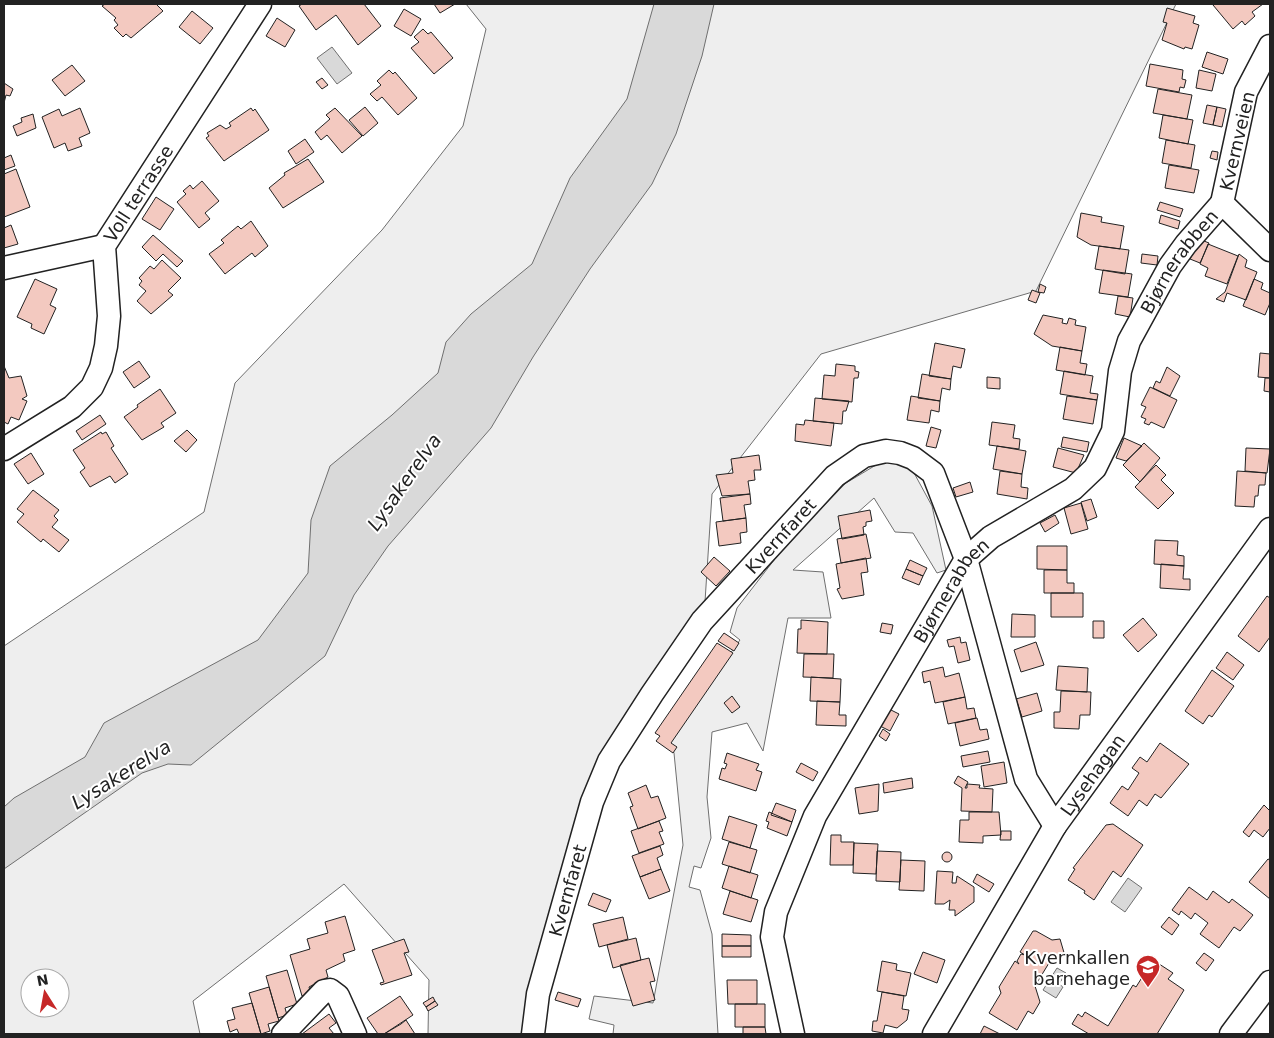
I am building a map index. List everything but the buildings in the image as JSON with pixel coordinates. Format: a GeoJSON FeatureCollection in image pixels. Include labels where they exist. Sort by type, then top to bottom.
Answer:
{"type":"FeatureCollection","features":[{"type":"Feature","properties":{"kind":"street","name":"Voll terrasse"},"geometry":{"type":"LineString","coordinates":[[4,449],[72,407],[92,387],[101,368],[108,326],[104,246],[260,4]]}},
{"type":"Feature","properties":{"kind":"street","name":"Kvernveien"},"geometry":{"type":"LineString","coordinates":[[1270,46],[1246,92],[1222,203],[1270,250]]}},
{"type":"Feature","properties":{"kind":"street","name":"Bjørnerabben"},"geometry":{"type":"LineString","coordinates":[[793,1034],[772,936],[776,912],[815,816],[966,559],[991,537],[1058,499],[1095,468],[1113,431],[1120,371],[1129,341],[1170,266],[1186,244],[1222,203]]}},
{"type":"Feature","properties":{"kind":"street"},"geometry":{"type":"LineString","coordinates":[[4,268],[104,246]]}},
{"type":"Feature","properties":{"kind":"street","name":"Kvernfaret"},"geometry":{"type":"LineString","coordinates":[[534,1034],[541,985],[592,802],[609,761],[702,621],[835,476],[864,456],[886,451],[900,453],[913,458],[933,473],[966,559],[1026,779],[1055,826]]}},
{"type":"Feature","properties":{"kind":"street","name":"Lysehagan"},"geometry":{"type":"LineString","coordinates":[[934,1034],[1055,826],[1270,528]]}},
{"type":"Feature","properties":{"kind":"street"},"geometry":{"type":"LineString","coordinates":[[1231,1034],[1270,982]]}},
{"type":"Feature","properties":{"kind":"street"},"geometry":{"type":"LineString","coordinates":[[283,1034],[324,991],[330,990],[338,996],[355,1034]]}},
{"type":"Feature","properties":{"kind":"shaded area"},"geometry":{"type":"Polygon","coordinates":[[[466,4],[1176,4],[1036,291],[821,354],[712,494],[704,617],[583,804],[545,931],[522,1034],[428,1034],[429,980],[344,884],[193,1001],[200,1034],[4,1034],[4,646],[204,512],[235,383],[382,230],[463,126],[486,29],[466,4]]]}},
{"type":"Feature","properties":{"kind":"shaded area"},"geometry":{"type":"Polygon","coordinates":[[[907,460],[932,506],[946,570],[937,573],[913,533],[895,532],[874,498],[793,570],[823,572],[831,618],[788,618],[763,751],[747,723],[712,732],[707,797],[711,838],[701,868],[694,866],[689,887],[700,890],[712,934],[718,1034],[613,1034],[614,1025],[589,1019],[594,996],[653,1003],[683,845],[674,753],[667,740],[740,640],[730,632],[737,608],[788,542],[846,483],[881,462],[907,460]]]}},
{"type":"Feature","properties":{"kind":"water","name":"Lysakerelva"},"geometry":{"type":"Polygon","coordinates":[[[654,4],[714,4],[702,56],[676,134],[652,184],[590,269],[533,357],[491,428],[388,546],[354,595],[325,656],[191,765],[168,764],[142,773],[4,869],[4,807],[14,798],[85,757],[104,723],[258,640],[308,573],[311,520],[330,466],[392,415],[438,373],[446,342],[471,314],[532,264],[570,178],[627,99],[654,4]]]}},
{"type":"Feature","properties":{"kind":"water"},"geometry":{"type":"Polygon","coordinates":[[[332,47],[352,73],[337,84],[317,58],[332,47]]]}},
{"type":"Feature","properties":{"kind":"water"},"geometry":{"type":"Polygon","coordinates":[[[1128,878],[1142,888],[1125,912],[1111,902],[1128,878]]]}},
{"type":"Feature","properties":{"kind":"water"},"geometry":{"type":"Polygon","coordinates":[[[1057,968],[1066,973],[1059,984],[1063,987],[1056,998],[1043,990],[1057,968]]]}},
{"type":"Feature","properties":{"kind":"place","name":"Kvernkallen barnehage"},"geometry":{"type":"Point","coordinates":[1148,988]}}]}
